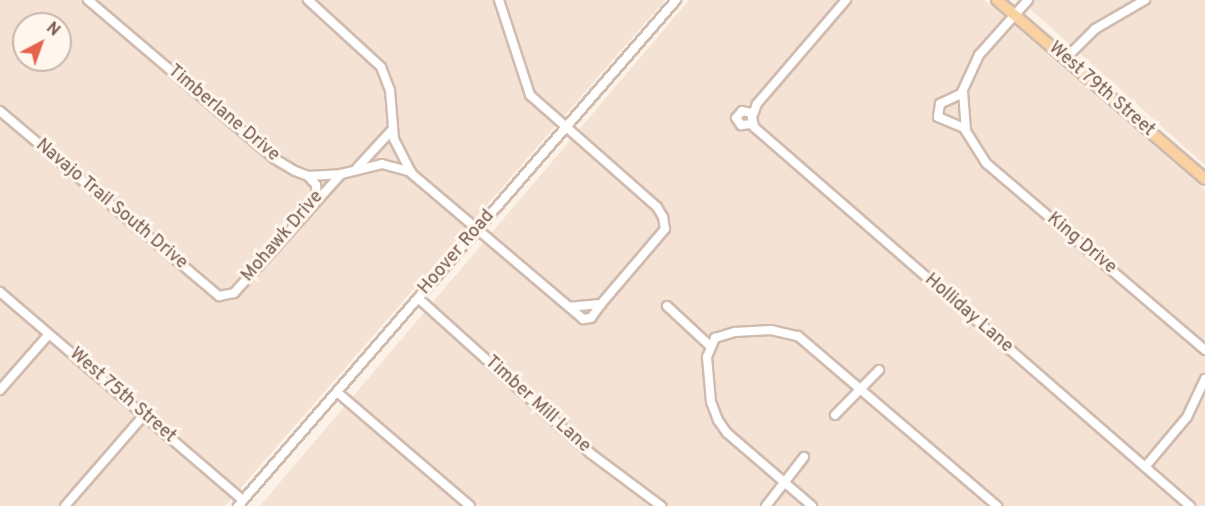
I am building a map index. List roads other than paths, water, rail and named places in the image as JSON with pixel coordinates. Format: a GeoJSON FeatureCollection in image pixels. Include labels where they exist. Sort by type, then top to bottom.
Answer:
{"type":"FeatureCollection","features":[{"type":"Feature","properties":{"kind":"main road","name":"West 79th Street"},"geometry":{"type":"LineString","coordinates":[[997,0],[1205,179]]}},
{"type":"Feature","properties":{"kind":"street","name":"Timberlane Drive"},"geometry":{"type":"LineString","coordinates":[[88,0],[275,159],[308,176]]}},
{"type":"Feature","properties":{"kind":"street"},"geometry":{"type":"LineString","coordinates":[[308,0],[381,67],[390,90],[392,130],[397,147],[411,173]]}},
{"type":"Feature","properties":{"kind":"street"},"geometry":{"type":"LineString","coordinates":[[308,176],[341,174],[357,168],[382,164],[411,173],[568,307],[588,320],[665,229],[663,216],[538,105],[525,87],[499,0]]}},
{"type":"Feature","properties":{"kind":"street","name":"Hoover Road"},"geometry":{"type":"LineString","coordinates":[[241,503],[676,0]]}},
{"type":"Feature","properties":{"kind":"street"},"geometry":{"type":"LineString","coordinates":[[752,118],[846,0]]}},
{"type":"Feature","properties":{"kind":"street","name":"King Drive"},"geometry":{"type":"LineString","coordinates":[[1029,0],[974,62],[963,91],[966,131],[986,163],[1205,350]]}},
{"type":"Feature","properties":{"kind":"street"},"geometry":{"type":"LineString","coordinates":[[1065,59],[1095,28],[1145,0]]}},
{"type":"Feature","properties":{"kind":"street"},"geometry":{"type":"LineString","coordinates":[[963,91],[941,103],[937,113],[942,122],[966,131]]}},
{"type":"Feature","properties":{"kind":"street","name":"Navajo Trail South Drive"},"geometry":{"type":"LineString","coordinates":[[0,111],[215,294],[223,297]]}},
{"type":"Feature","properties":{"kind":"street","name":"Holliday Lane"},"geometry":{"type":"LineString","coordinates":[[738,114],[752,118],[739,125],[738,114]]}},
{"type":"Feature","properties":{"kind":"street","name":"Holliday Lane"},"geometry":{"type":"LineString","coordinates":[[752,118],[757,132],[1190,506]]}},
{"type":"Feature","properties":{"kind":"street"},"geometry":{"type":"LineString","coordinates":[[357,168],[392,130]]}},
{"type":"Feature","properties":{"kind":"street","name":"Mohawk Drive"},"geometry":{"type":"LineString","coordinates":[[223,297],[234,293],[341,174]]}},
{"type":"Feature","properties":{"kind":"street"},"geometry":{"type":"LineString","coordinates":[[308,176],[316,185],[317,199]]}},
{"type":"Feature","properties":{"kind":"street","name":"West 75th Street"},"geometry":{"type":"LineString","coordinates":[[0,292],[144,415],[241,503]]}},
{"type":"Feature","properties":{"kind":"street","name":"Timber Mill Lane"},"geometry":{"type":"LineString","coordinates":[[418,298],[590,453],[661,506]]}},
{"type":"Feature","properties":{"kind":"street"},"geometry":{"type":"LineString","coordinates":[[568,307],[586,308],[601,304]]}},
{"type":"Feature","properties":{"kind":"street"},"geometry":{"type":"LineString","coordinates":[[667,306],[710,343],[711,402],[718,420],[727,433],[812,506]]}},
{"type":"Feature","properties":{"kind":"street"},"geometry":{"type":"LineString","coordinates":[[710,343],[741,331],[792,334],[808,343],[997,506]]}},
{"type":"Feature","properties":{"kind":"street"},"geometry":{"type":"LineString","coordinates":[[0,390],[49,334]]}},
{"type":"Feature","properties":{"kind":"street"},"geometry":{"type":"LineString","coordinates":[[835,415],[879,370]]}},
{"type":"Feature","properties":{"kind":"street"},"geometry":{"type":"LineString","coordinates":[[1145,467],[1187,417],[1205,379]]}},
{"type":"Feature","properties":{"kind":"street"},"geometry":{"type":"LineString","coordinates":[[337,392],[470,506]]}},
{"type":"Feature","properties":{"kind":"street"},"geometry":{"type":"LineString","coordinates":[[65,506],[144,415]]}},
{"type":"Feature","properties":{"kind":"street"},"geometry":{"type":"LineString","coordinates":[[766,506],[804,457]]}}]}
